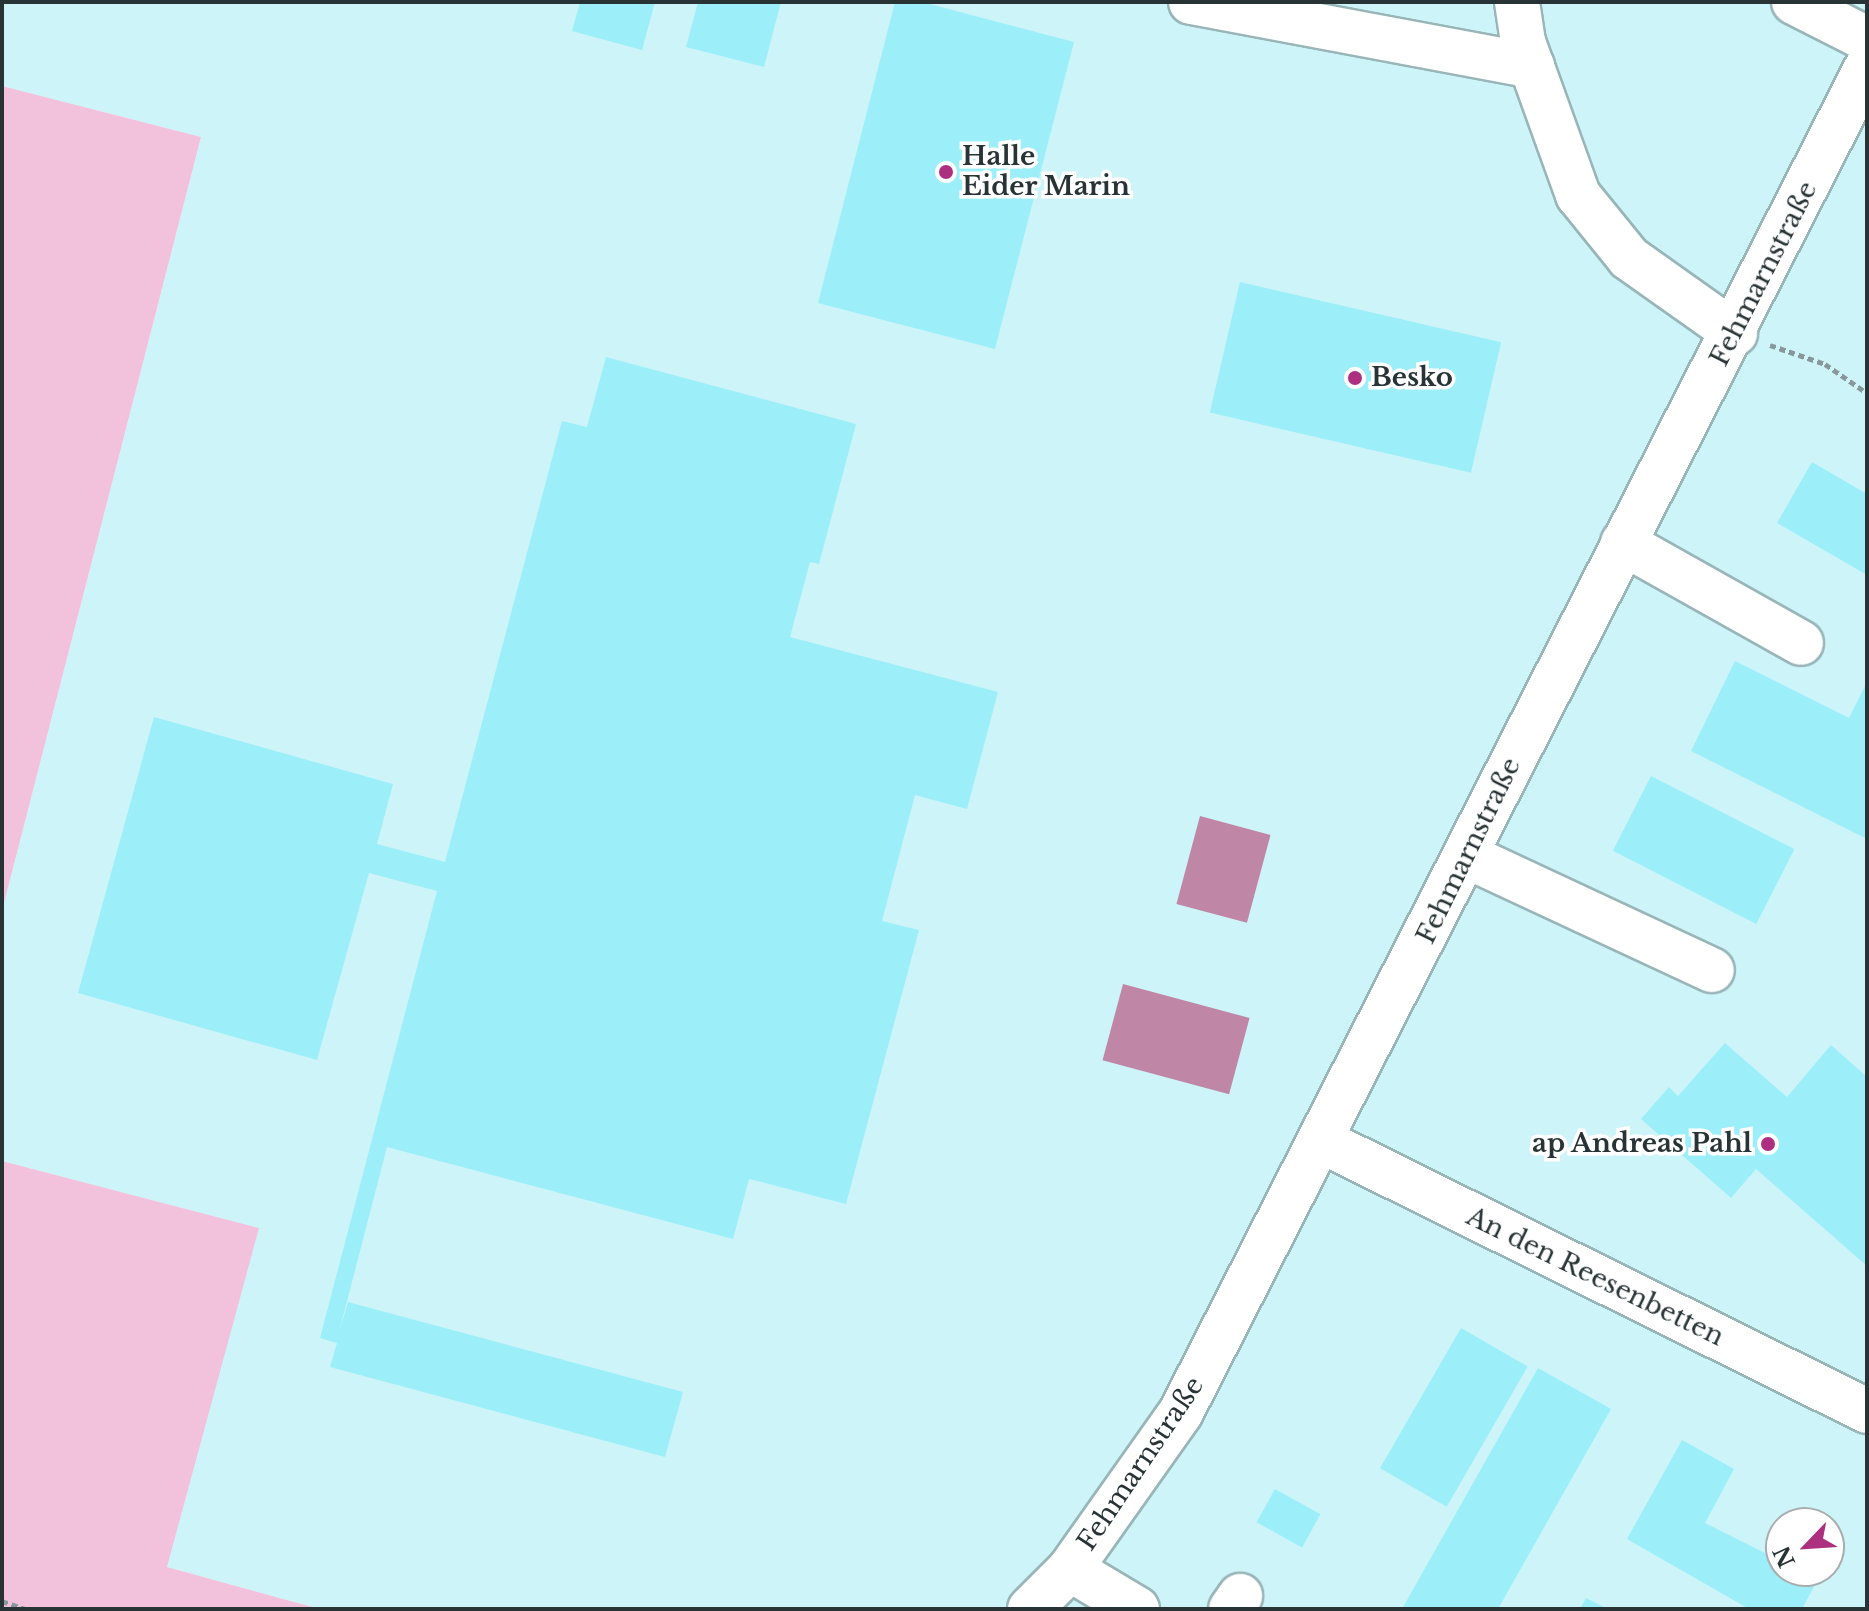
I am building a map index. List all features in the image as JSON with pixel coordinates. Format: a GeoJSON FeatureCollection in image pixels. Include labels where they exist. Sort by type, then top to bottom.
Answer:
{"type":"FeatureCollection","features":[{"type":"Feature","properties":{"kind":"street"},"geometry":{"type":"LineString","coordinates":[[1191,2],[1532,66]]}},
{"type":"Feature","properties":{"kind":"street"},"geometry":{"type":"LineString","coordinates":[[1517,2],[1532,66],[1578,195],[1629,258],[1735,333]]}},
{"type":"Feature","properties":{"kind":"street"},"geometry":{"type":"LineString","coordinates":[[1794,2],[1867,39]]}},
{"type":"Feature","properties":{"kind":"street","name":"Fehmarnstraße"},"geometry":{"type":"LineString","coordinates":[[1030,1609],[1070,1569],[1181,1412],[1324,1142],[1623,543],[1735,333],[1867,67]]}},
{"type":"Feature","properties":{"kind":"street"},"geometry":{"type":"LineString","coordinates":[[1623,543],[1801,643]]}},
{"type":"Feature","properties":{"kind":"street"},"geometry":{"type":"LineString","coordinates":[[1467,856],[1712,970]]}},
{"type":"Feature","properties":{"kind":"street","name":"An den Reesenbetten"},"geometry":{"type":"LineString","coordinates":[[1324,1142],[1867,1411]]}},
{"type":"Feature","properties":{"kind":"street"},"geometry":{"type":"LineString","coordinates":[[1070,1569],[1137,1609]]}},
{"type":"Feature","properties":{"kind":"path"},"geometry":{"type":"LineString","coordinates":[[1735,333],[1825,364],[1867,393]]}},
{"type":"Feature","properties":{"kind":"path"},"geometry":{"type":"LineString","coordinates":[[2,1601],[25,1609]]}},
{"type":"Feature","properties":{"kind":"shaded area"},"geometry":{"type":"Polygon","coordinates":[[[2,2],[1867,2],[1867,1609],[320,1609],[167,1567],[258,1228],[2,1161],[2,911],[201,137],[2,86],[2,2]]]}},
{"type":"Feature","properties":{"kind":"shaded area"},"geometry":{"type":"Polygon","coordinates":[[[2,86],[201,137],[2,911],[2,86]]]}},
{"type":"Feature","properties":{"kind":"shaded area"},"geometry":{"type":"Polygon","coordinates":[[[1200,816],[1271,835],[1247,923],[1176,904],[1200,816]]]}},
{"type":"Feature","properties":{"kind":"shaded area"},"geometry":{"type":"Polygon","coordinates":[[[1123,984],[1250,1018],[1229,1094],[1103,1060],[1123,984]]]}},
{"type":"Feature","properties":{"kind":"shaded area"},"geometry":{"type":"Polygon","coordinates":[[[2,1161],[259,1228],[167,1567],[320,1609],[2,1609],[2,1161]]]}},
{"type":"Feature","properties":{"kind":"building"},"geometry":{"type":"Polygon","coordinates":[[[580,2],[655,2],[642,50],[572,31],[580,2]]]}},
{"type":"Feature","properties":{"kind":"building"},"geometry":{"type":"Polygon","coordinates":[[[698,2],[781,2],[764,67],[686,47],[698,2]]]}},
{"type":"Feature","properties":{"kind":"building","name":"Halle Eider Marin"},"geometry":{"type":"Polygon","coordinates":[[[895,2],[922,2],[1074,42],[995,349],[818,303],[895,2]]]}},
{"type":"Feature","properties":{"kind":"building","name":"Besko"},"geometry":{"type":"Polygon","coordinates":[[[1240,282],[1501,342],[1471,473],[1210,413],[1240,282]]]}},
{"type":"Feature","properties":{"kind":"building"},"geometry":{"type":"Polygon","coordinates":[[[606,357],[856,424],[819,564],[810,562],[790,637],[998,692],[967,809],[915,795],[882,921],[919,930],[846,1204],[749,1179],[733,1239],[387,1147],[339,1332],[348,1302],[683,1392],[665,1457],[330,1367],[337,1343],[320,1338],[437,891],[369,873],[317,1060],[78,993],[154,717],[393,784],[377,844],[445,862],[562,421],[587,427],[606,357]]]}},
{"type":"Feature","properties":{"kind":"building"},"geometry":{"type":"Polygon","coordinates":[[[1812,462],[1867,494],[1867,575],[1777,523],[1812,462]]]}},
{"type":"Feature","properties":{"kind":"building"},"geometry":{"type":"Polygon","coordinates":[[[1735,661],[1849,718],[1867,682],[1867,839],[1691,751],[1735,661]]]}},
{"type":"Feature","properties":{"kind":"building"},"geometry":{"type":"Polygon","coordinates":[[[1651,776],[1794,849],[1756,924],[1613,851],[1651,776]]]}},
{"type":"Feature","properties":{"kind":"building","name":"ap Andreas Pahl"},"geometry":{"type":"Polygon","coordinates":[[[1725,1043],[1787,1097],[1831,1045],[1867,1077],[1867,1266],[1756,1169],[1731,1198],[1641,1119],[1669,1087],[1678,1096],[1725,1043]]]}},
{"type":"Feature","properties":{"kind":"building"},"geometry":{"type":"Polygon","coordinates":[[[1461,1328],[1528,1366],[1447,1507],[1380,1468],[1461,1328]]]}},
{"type":"Feature","properties":{"kind":"building"},"geometry":{"type":"Polygon","coordinates":[[[1538,1368],[1611,1409],[1498,1609],[1402,1609],[1538,1368]]]}},
{"type":"Feature","properties":{"kind":"building"},"geometry":{"type":"Polygon","coordinates":[[[1682,1440],[1734,1469],[1705,1523],[1765,1553],[1765,1587],[1814,1587],[1802,1609],[1749,1609],[1627,1539],[1682,1440]]]}},
{"type":"Feature","properties":{"kind":"building"},"geometry":{"type":"Polygon","coordinates":[[[1275,1489],[1320,1514],[1302,1547],[1257,1522],[1275,1489]]]}},
{"type":"Feature","properties":{"kind":"building"},"geometry":{"type":"Polygon","coordinates":[[[1586,1598],[1608,1609],[1580,1609],[1586,1598]]]}},
{"type":"Feature","properties":{"kind":"place","name":"Halle Eider Marin"},"geometry":{"type":"Point","coordinates":[946,172]}},
{"type":"Feature","properties":{"kind":"place","name":"Besko"},"geometry":{"type":"Point","coordinates":[1355,378]}},
{"type":"Feature","properties":{"kind":"place","name":"ap Andreas Pahl"},"geometry":{"type":"Point","coordinates":[1768,1144]}}]}
